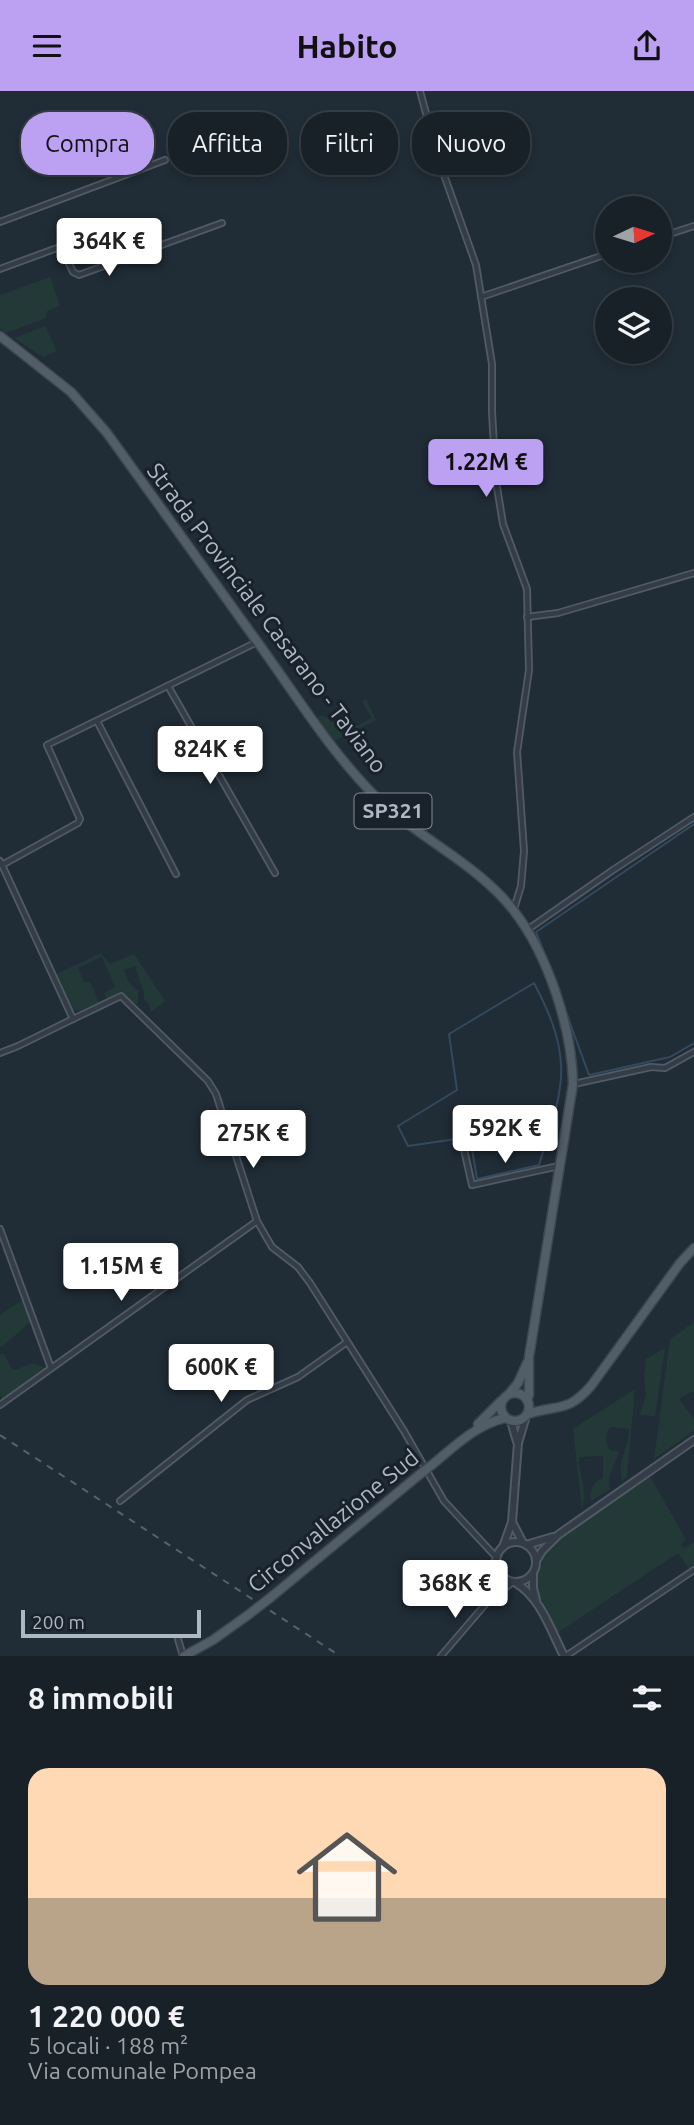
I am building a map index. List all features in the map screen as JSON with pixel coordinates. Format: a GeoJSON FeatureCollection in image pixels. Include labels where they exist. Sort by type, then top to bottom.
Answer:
{"type":"FeatureCollection","features":[{"type":"Feature","properties":{"kind":"main road","name":"Strada Provinciale Casarano - Taviano"},"geometry":{"type":"LineString","coordinates":[[0,336],[71,392],[107,433],[297,699],[375,796],[486,883],[513,910],[526,930],[566,1024],[571,1045],[573,1084],[529,1357],[527,1408]]}},
{"type":"Feature","properties":{"kind":"main road","name":"Circonvallazione Sud"},"geometry":{"type":"LineString","coordinates":[[183,1656],[213,1640],[270,1598],[472,1432],[489,1422],[508,1419],[517,1421],[527,1408],[544,1410],[566,1407],[578,1401],[694,1248]]}},
{"type":"Feature","properties":{"kind":"main road"},"geometry":{"type":"LineString","coordinates":[[472,1432],[518,1383],[529,1357]]}},
{"type":"Feature","properties":{"kind":"main road"},"geometry":{"type":"LineString","coordinates":[[505,1397],[520,1394],[527,1408]]}},
{"type":"Feature","properties":{"kind":"main road"},"geometry":{"type":"LineString","coordinates":[[505,1397],[501,1407],[508,1419]]}},
{"type":"Feature","properties":{"kind":"street"},"geometry":{"type":"LineString","coordinates":[[420,91],[438,158],[476,265],[492,364],[496,481],[503,524],[527,589],[529,670],[517,752],[524,851],[521,886],[513,910]]}},
{"type":"Feature","properties":{"kind":"street"},"geometry":{"type":"LineString","coordinates":[[0,222],[166,160]]}},
{"type":"Feature","properties":{"kind":"street"},"geometry":{"type":"LineString","coordinates":[[0,269],[57,248],[64,251],[73,272],[79,275],[222,223]]}},
{"type":"Feature","properties":{"kind":"street"},"geometry":{"type":"LineString","coordinates":[[672,233],[694,226]]}},
{"type":"Feature","properties":{"kind":"street"},"geometry":{"type":"LineString","coordinates":[[481,297],[595,258]]}},
{"type":"Feature","properties":{"kind":"street"},"geometry":{"type":"LineString","coordinates":[[527,617],[558,613],[694,573]]}},
{"type":"Feature","properties":{"kind":"street"},"geometry":{"type":"LineString","coordinates":[[73,1019],[1,864],[78,823],[80,819],[47,745],[258,642]]}},
{"type":"Feature","properties":{"kind":"street"},"geometry":{"type":"LineString","coordinates":[[168,686],[275,873]]}},
{"type":"Feature","properties":{"kind":"street"},"geometry":{"type":"LineString","coordinates":[[97,721],[176,874]]}},
{"type":"Feature","properties":{"kind":"street"},"geometry":{"type":"LineString","coordinates":[[526,930],[694,817]]}},
{"type":"Feature","properties":{"kind":"street"},"geometry":{"type":"LineString","coordinates":[[0,1053],[18,1047],[121,996],[208,1081],[216,1094],[257,1221],[272,1247],[298,1268],[310,1283],[404,1431],[443,1501],[497,1558]]}},
{"type":"Feature","properties":{"kind":"street"},"geometry":{"type":"LineString","coordinates":[[573,1084],[651,1067],[666,1068],[694,1052]]}},
{"type":"Feature","properties":{"kind":"street"},"geometry":{"type":"LineString","coordinates":[[463,1145],[472,1185],[559,1166]]}},
{"type":"Feature","properties":{"kind":"street"},"geometry":{"type":"LineString","coordinates":[[0,1405],[257,1221]]}},
{"type":"Feature","properties":{"kind":"street"},"geometry":{"type":"LineString","coordinates":[[0,1229],[51,1368]]}},
{"type":"Feature","properties":{"kind":"street"},"geometry":{"type":"LineString","coordinates":[[120,1501],[247,1400],[298,1377],[347,1342]]}},
{"type":"Feature","properties":{"kind":"street"},"geometry":{"type":"LineString","coordinates":[[489,1600],[497,1581],[497,1558],[512,1522],[518,1443],[527,1408]]}},
{"type":"Feature","properties":{"kind":"street"},"geometry":{"type":"LineString","coordinates":[[508,1419],[518,1443]]}},
{"type":"Feature","properties":{"kind":"street"},"geometry":{"type":"LineString","coordinates":[[538,1605],[533,1588],[533,1573],[542,1551],[558,1535],[694,1440]]}},
{"type":"Feature","properties":{"kind":"street"},"geometry":{"type":"LineString","coordinates":[[512,1522],[533,1552],[536,1561]]}},
{"type":"Feature","properties":{"kind":"street"},"geometry":{"type":"LineString","coordinates":[[503,1547],[513,1542],[525,1544],[558,1535]]}},
{"type":"Feature","properties":{"kind":"street"},"geometry":{"type":"LineString","coordinates":[[497,1569],[503,1578],[515,1582],[529,1593],[565,1656],[694,1570]]}},
{"type":"Feature","properties":{"kind":"street"},"geometry":{"type":"LineString","coordinates":[[441,1656],[489,1600],[515,1582],[526,1580],[533,1573]]}},
{"type":"Feature","properties":{"kind":"street"},"geometry":{"type":"LineString","coordinates":[[178,1639],[183,1656]]}},
{"type":"Feature","properties":{"kind":"green space"},"geometry":{"type":"Polygon","coordinates":[[[50,277],[60,306],[47,311],[46,318],[6,333],[0,328],[0,295],[50,277]]]}},
{"type":"Feature","properties":{"kind":"green space"},"geometry":{"type":"Polygon","coordinates":[[[45,326],[57,351],[43,357],[14,338],[45,326]]]}},
{"type":"Feature","properties":{"kind":"green space"},"geometry":{"type":"Polygon","coordinates":[[[366,699],[376,720],[334,741],[318,719],[319,716],[325,716],[335,724],[351,729],[372,718],[362,702],[366,699]]]}},
{"type":"Feature","properties":{"kind":"green space"},"geometry":{"type":"Polygon","coordinates":[[[101,953],[110,964],[134,954],[165,1001],[151,1012],[144,999],[135,966],[124,970],[129,983],[138,991],[138,1003],[135,1005],[121,991],[106,999],[104,993],[115,987],[102,957],[78,968],[84,982],[90,982],[99,1002],[79,1011],[73,1010],[56,974],[101,953]]]}},
{"type":"Feature","properties":{"kind":"green space"},"geometry":{"type":"Polygon","coordinates":[[[24,1299],[30,1322],[0,1347],[0,1315],[24,1299]]]}},
{"type":"Feature","properties":{"kind":"green space"},"geometry":{"type":"Polygon","coordinates":[[[694,1322],[694,1394],[692,1391],[679,1399],[694,1419],[694,1431],[654,1459],[670,1339],[694,1322]]]}},
{"type":"Feature","properties":{"kind":"green space"},"geometry":{"type":"Polygon","coordinates":[[[665,1348],[655,1416],[640,1415],[646,1395],[646,1359],[665,1348]]]}},
{"type":"Feature","properties":{"kind":"green space"},"geometry":{"type":"Polygon","coordinates":[[[0,1354],[4,1354],[11,1368],[15,1370],[33,1363],[47,1369],[3,1401],[0,1395],[0,1354]]]}},
{"type":"Feature","properties":{"kind":"green space"},"geometry":{"type":"Polygon","coordinates":[[[635,1389],[627,1477],[622,1481],[621,1467],[629,1429],[610,1427],[606,1435],[607,1444],[610,1450],[619,1452],[609,1477],[610,1489],[591,1501],[592,1487],[603,1478],[603,1456],[579,1457],[584,1489],[582,1510],[573,1429],[635,1389]]]}},
{"type":"Feature","properties":{"kind":"green space"},"geometry":{"type":"Polygon","coordinates":[[[650,1476],[686,1540],[681,1544],[684,1548],[694,1542],[694,1567],[690,1570],[678,1553],[557,1633],[537,1590],[537,1572],[543,1553],[561,1537],[650,1476]]]}},
{"type":"Feature","properties":{"kind":"waterway"},"geometry":{"type":"LineString","coordinates":[[546,957],[536,932],[694,824]]}},
{"type":"Feature","properties":{"kind":"waterway"},"geometry":{"type":"LineString","coordinates":[[534,983],[555,1033],[561,1065],[557,1102],[539,1165],[477,1179],[470,1137],[408,1146],[398,1126],[457,1090],[449,1034],[534,983]]}},
{"type":"Feature","properties":{"kind":"waterway"},"geometry":{"type":"LineString","coordinates":[[566,1012],[589,1075],[670,1057],[694,1043]]}},
{"type":"Feature","properties":{"kind":"railway"},"geometry":{"type":"LineString","coordinates":[[0,1435],[340,1656]]}}]}
